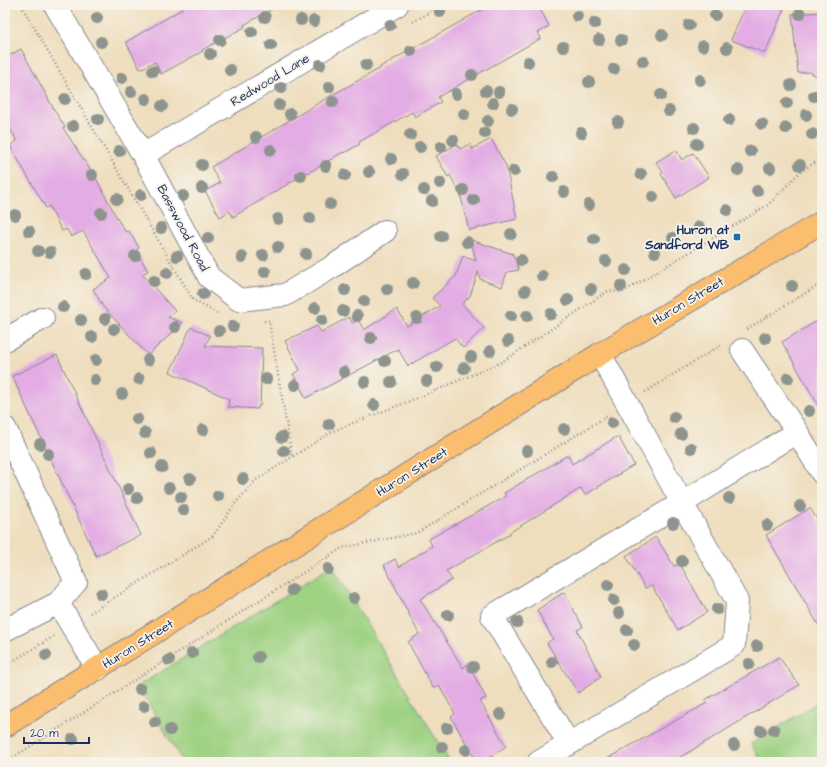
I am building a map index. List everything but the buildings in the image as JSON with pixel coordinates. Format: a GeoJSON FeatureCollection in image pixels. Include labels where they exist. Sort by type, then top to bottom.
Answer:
{"type":"FeatureCollection","features":[{"type":"Feature","properties":{"kind":"main road","name":"Huron Street"},"geometry":{"type":"LineString","coordinates":[[5,726],[600,354],[822,222]]}},
{"type":"Feature","properties":{"kind":"street","name":"Basswood Road"},"geometry":{"type":"LineString","coordinates":[[54,5],[143,155],[209,277],[239,300],[285,295],[332,267],[385,231]]}},
{"type":"Feature","properties":{"kind":"street","name":"Redwood Lane"},"geometry":{"type":"LineString","coordinates":[[143,155],[397,5]]}},
{"type":"Feature","properties":{"kind":"street"},"geometry":{"type":"LineString","coordinates":[[5,340],[43,318]]}},
{"type":"Feature","properties":{"kind":"street"},"geometry":{"type":"LineString","coordinates":[[742,350],[797,432],[822,473]]}},
{"type":"Feature","properties":{"kind":"street"},"geometry":{"type":"LineString","coordinates":[[539,762],[734,645],[737,601],[600,354]]}},
{"type":"Feature","properties":{"kind":"street"},"geometry":{"type":"LineString","coordinates":[[5,428],[76,582],[58,603],[5,630]]}},
{"type":"Feature","properties":{"kind":"street"},"geometry":{"type":"LineString","coordinates":[[569,744],[492,616],[682,503],[797,432]]}},
{"type":"Feature","properties":{"kind":"street"},"geometry":{"type":"LineString","coordinates":[[58,603],[98,669]]}},
{"type":"Feature","properties":{"kind":"path"},"geometry":{"type":"LineString","coordinates":[[21,5],[193,300],[218,313]]}},
{"type":"Feature","properties":{"kind":"path"},"geometry":{"type":"LineString","coordinates":[[5,666],[213,536],[234,505],[256,480],[332,431],[425,395],[502,362],[608,291],[623,292],[768,205],[800,172],[822,158]]}},
{"type":"Feature","properties":{"kind":"path"},"geometry":{"type":"LineString","coordinates":[[261,321],[268,321],[292,457]]}},
{"type":"Feature","properties":{"kind":"path"},"geometry":{"type":"LineString","coordinates":[[6,762],[342,548],[417,533],[627,404]]}},
{"type":"Feature","properties":{"kind":"green space"},"geometry":{"type":"Polygon","coordinates":[[[332,566],[450,762],[183,762],[138,686],[332,566]]]}},
{"type":"Feature","properties":{"kind":"green space"},"geometry":{"type":"Polygon","coordinates":[[[822,700],[822,762],[762,762],[751,744],[822,700]]]}},
{"type":"Feature","properties":{"kind":"place","name":"Huron at Sandford WB"},"geometry":{"type":"Point","coordinates":[737,237]}}]}
